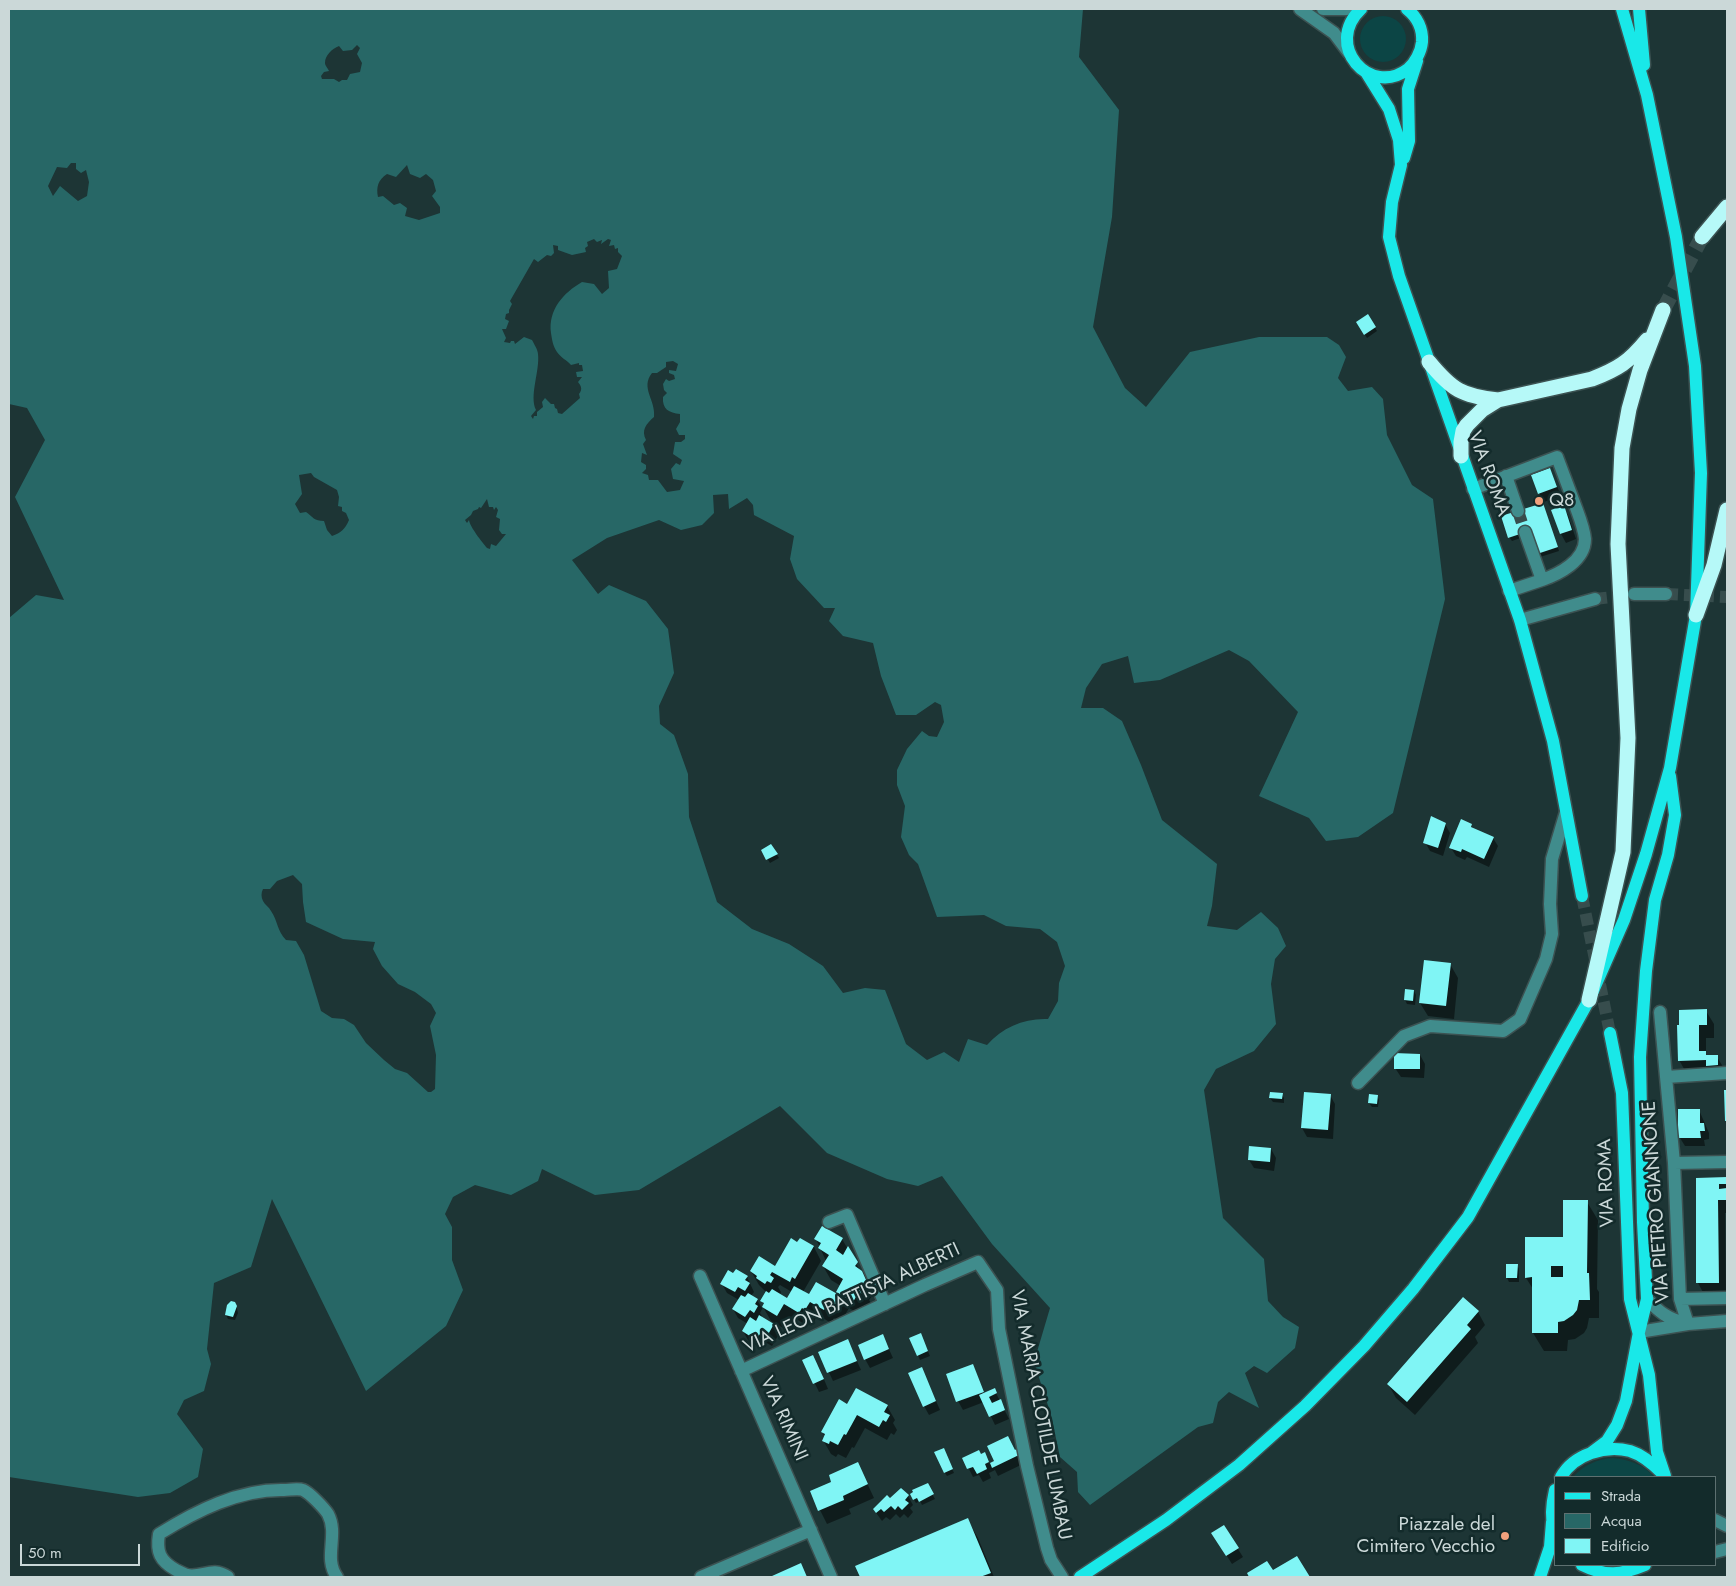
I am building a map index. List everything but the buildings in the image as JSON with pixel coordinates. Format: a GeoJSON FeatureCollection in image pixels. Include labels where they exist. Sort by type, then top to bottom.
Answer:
{"type":"FeatureCollection","features":[{"type":"Feature","properties":{"kind":"highway"},"geometry":{"type":"LineString","coordinates":[[1702,237],[1727,207]]}},
{"type":"Feature","properties":{"kind":"highway"},"geometry":{"type":"LineString","coordinates":[[1589,1000],[1623,852],[1628,738],[1618,544],[1622,448],[1629,409],[1654,331],[1663,310]]}},
{"type":"Feature","properties":{"kind":"highway"},"geometry":{"type":"LineString","coordinates":[[1429,362],[1444,381],[1454,388],[1479,398],[1498,400],[1592,379],[1606,374],[1633,357],[1654,331]]}},
{"type":"Feature","properties":{"kind":"highway"},"geometry":{"type":"LineString","coordinates":[[1461,456],[1463,431],[1467,424],[1482,410],[1498,400]]}},
{"type":"Feature","properties":{"kind":"highway"},"geometry":{"type":"LineString","coordinates":[[1696,615],[1714,565],[1727,510]]}},
{"type":"Feature","properties":{"kind":"main road"},"geometry":{"type":"LineString","coordinates":[[1349,53],[1346,40],[1348,27],[1354,16],[1361,9]]}},
{"type":"Feature","properties":{"kind":"main road"},"geometry":{"type":"LineString","coordinates":[[1407,9],[1417,20],[1422,31]]}},
{"type":"Feature","properties":{"kind":"main road"},"geometry":{"type":"LineString","coordinates":[[1401,165],[1409,141],[1408,89],[1422,44],[1421,9]]}},
{"type":"Feature","properties":{"kind":"main road"},"geometry":{"type":"LineString","coordinates":[[1084,1574],[1166,1520],[1239,1465],[1304,1406],[1364,1346],[1412,1289],[1468,1217],[1589,1000],[1624,920],[1646,854],[1670,768],[1696,615],[1701,473],[1695,366],[1676,237],[1647,95],[1622,9]]}},
{"type":"Feature","properties":{"kind":"main road"},"geometry":{"type":"LineString","coordinates":[[1640,9],[1647,95]]}},
{"type":"Feature","properties":{"kind":"main road","name":"VIA ROMA"},"geometry":{"type":"LineString","coordinates":[[1349,53],[1382,94],[1394,121],[1399,140],[1401,165],[1392,202],[1390,237],[1399,276],[1520,620],[1553,741],[1582,896]]}},
{"type":"Feature","properties":{"kind":"main road"},"geometry":{"type":"LineString","coordinates":[[1366,72],[1378,77],[1391,77],[1402,73],[1412,65],[1419,54]]}},
{"type":"Feature","properties":{"kind":"main road"},"geometry":{"type":"LineString","coordinates":[[1639,1332],[1647,1299],[1643,1222],[1640,1057],[1646,971],[1655,900],[1668,855],[1675,816],[1670,768]]}},
{"type":"Feature","properties":{"kind":"main road","name":"VIA ROMA"},"geometry":{"type":"LineString","coordinates":[[1610,1033],[1622,1093],[1630,1299],[1649,1375],[1657,1452],[1665,1476]]}},
{"type":"Feature","properties":{"kind":"main road","name":"VIA ROMA"},"geometry":{"type":"LineString","coordinates":[[1562,1476],[1576,1461],[1607,1441],[1617,1425],[1626,1401],[1639,1332]]}},
{"type":"Feature","properties":{"kind":"main road"},"geometry":{"type":"LineString","coordinates":[[1591,1453],[1611,1449],[1632,1452],[1650,1461],[1664,1476]]}},
{"type":"Feature","properties":{"kind":"main road"},"geometry":{"type":"LineString","coordinates":[[1540,1577],[1550,1547],[1553,1527],[1551,1505],[1554,1494]]}},
{"type":"Feature","properties":{"kind":"main road"},"geometry":{"type":"LineString","coordinates":[[1584,1566],[1610,1574],[1626,1572]]}},
{"type":"Feature","properties":{"kind":"main road"},"geometry":{"type":"LineString","coordinates":[[1613,1577],[1642,1566]]}},
{"type":"Feature","properties":{"kind":"street"},"geometry":{"type":"LineString","coordinates":[[1300,9],[1334,33],[1349,53]]}},
{"type":"Feature","properties":{"kind":"street"},"geometry":{"type":"LineString","coordinates":[[1322,9],[1347,9]]}},
{"type":"Feature","properties":{"kind":"street"},"geometry":{"type":"LineString","coordinates":[[1473,488],[1557,457],[1583,527],[1585,542],[1579,557],[1560,574],[1509,591]]}},
{"type":"Feature","properties":{"kind":"street"},"geometry":{"type":"LineString","coordinates":[[1506,476],[1518,511]]}},
{"type":"Feature","properties":{"kind":"street"},"geometry":{"type":"LineString","coordinates":[[1525,532],[1542,580]]}},
{"type":"Feature","properties":{"kind":"street"},"geometry":{"type":"LineString","coordinates":[[1634,594],[1666,594]]}},
{"type":"Feature","properties":{"kind":"street"},"geometry":{"type":"LineString","coordinates":[[1520,620],[1595,599]]}},
{"type":"Feature","properties":{"kind":"street"},"geometry":{"type":"LineString","coordinates":[[1358,1083],[1404,1036],[1430,1026],[1503,1031],[1520,1019],[1546,959],[1552,934],[1550,904],[1552,859],[1566,812]]}},
{"type":"Feature","properties":{"kind":"street","name":"VIA PIETRO GIANNONE"},"geometry":{"type":"LineString","coordinates":[[1660,1012],[1674,1163],[1680,1299],[1688,1324]]}},
{"type":"Feature","properties":{"kind":"street","name":"VIA PIETRO GIANNONE"},"geometry":{"type":"LineString","coordinates":[[1666,1077],[1727,1073]]}},
{"type":"Feature","properties":{"kind":"street"},"geometry":{"type":"LineString","coordinates":[[1674,1163],[1727,1162]]}},
{"type":"Feature","properties":{"kind":"street"},"geometry":{"type":"LineString","coordinates":[[829,1222],[847,1215],[885,1304]]}},
{"type":"Feature","properties":{"kind":"street","name":"VIA LEON BATTISTA ALBERTI"},"geometry":{"type":"LineString","coordinates":[[741,1371],[978,1262]]}},
{"type":"Feature","properties":{"kind":"street","name":"VIA MARIA CLOTILDE LUMBAU"},"geometry":{"type":"LineString","coordinates":[[978,1262],[997,1290],[999,1329],[1027,1466],[1047,1548],[1051,1560],[1062,1577]]}},
{"type":"Feature","properties":{"kind":"street","name":"VIA RIMINI"},"geometry":{"type":"LineString","coordinates":[[700,1276],[831,1577]]}},
{"type":"Feature","properties":{"kind":"street"},"geometry":{"type":"LineString","coordinates":[[1680,1299],[1727,1298]]}},
{"type":"Feature","properties":{"kind":"street"},"geometry":{"type":"LineString","coordinates":[[1647,1299],[1659,1312],[1674,1320],[1688,1324]]}},
{"type":"Feature","properties":{"kind":"street"},"geometry":{"type":"LineString","coordinates":[[1639,1332],[1688,1324],[1727,1321]]}},
{"type":"Feature","properties":{"kind":"street"},"geometry":{"type":"LineString","coordinates":[[228,1577],[220,1572],[186,1575],[170,1567],[161,1558],[157,1546],[159,1534],[182,1520],[242,1494],[270,1490],[303,1490],[316,1500],[328,1515],[332,1536],[330,1561],[332,1570],[338,1577]]}},
{"type":"Feature","properties":{"kind":"street"},"geometry":{"type":"LineString","coordinates":[[701,1577],[811,1530]]}},
{"type":"Feature","properties":{"kind":"shaded area"},"geometry":{"type":"Polygon","coordinates":[[[1388,16],[1392,17],[1402,26],[1405,30],[1405,48],[1396,58],[1388,62],[1378,62],[1370,58],[1361,48],[1360,34],[1364,26],[1374,17],[1388,16]]]}},
{"type":"Feature","properties":{"kind":"shaded area"},"geometry":{"type":"Polygon","coordinates":[[[1613,1458],[1636,1463],[1653,1476],[1574,1476],[1591,1463],[1613,1458]]]}},
{"type":"Feature","properties":{"kind":"water"},"geometry":{"type":"Polygon","coordinates":[[[9,9],[1083,9],[1079,57],[1119,110],[1112,217],[1093,327],[1125,388],[1146,407],[1190,352],[1259,337],[1327,337],[1339,345],[1346,357],[1338,378],[1348,391],[1372,387],[1383,399],[1387,435],[1412,485],[1433,499],[1445,599],[1393,813],[1358,837],[1326,841],[1309,818],[1259,796],[1298,712],[1249,661],[1229,650],[1160,680],[1134,683],[1128,656],[1102,664],[1086,688],[1081,708],[1103,708],[1122,721],[1162,820],[1217,864],[1212,906],[1207,926],[1237,930],[1261,912],[1278,928],[1286,946],[1275,959],[1271,984],[1276,1024],[1254,1051],[1216,1069],[1204,1090],[1223,1218],[1264,1259],[1268,1301],[1283,1317],[1299,1327],[1295,1348],[1267,1373],[1254,1366],[1245,1373],[1259,1408],[1229,1392],[1218,1402],[1213,1423],[1198,1427],[1090,1505],[1078,1492],[1077,1472],[1060,1457],[1051,1415],[1034,1362],[1050,1308],[992,1244],[942,1176],[918,1186],[887,1179],[827,1153],[780,1106],[639,1190],[595,1195],[542,1169],[538,1181],[511,1195],[475,1185],[453,1197],[445,1214],[452,1227],[452,1260],[463,1290],[446,1326],[366,1391],[272,1199],[251,1267],[214,1283],[207,1349],[211,1364],[204,1391],[184,1400],[177,1414],[203,1449],[198,1477],[170,1493],[138,1497],[9,1477],[9,618],[36,595],[64,600],[15,497],[45,440],[27,408],[9,404],[9,9]],[[357,45],[352,50],[343,51],[339,46],[328,55],[325,65],[329,71],[324,72],[321,76],[322,79],[334,79],[339,82],[347,80],[350,74],[360,72],[362,63],[357,54],[360,48],[357,45]],[[71,163],[67,168],[57,167],[48,186],[53,196],[60,186],[78,201],[87,196],[89,182],[86,170],[81,173],[76,169],[76,163],[71,163]],[[407,165],[396,177],[387,174],[378,184],[378,197],[383,196],[394,205],[400,203],[407,208],[405,216],[419,220],[440,213],[440,207],[432,196],[436,191],[433,180],[426,174],[420,178],[410,174],[407,165]],[[594,239],[587,242],[588,246],[585,248],[586,252],[572,255],[558,250],[558,246],[553,245],[554,253],[551,256],[547,255],[538,262],[534,259],[510,301],[512,304],[505,319],[509,321],[506,329],[502,329],[506,338],[504,342],[510,343],[514,341],[515,344],[524,337],[532,340],[538,352],[538,368],[534,391],[536,410],[531,416],[533,419],[543,407],[542,402],[545,398],[551,404],[554,404],[558,413],[562,414],[580,398],[581,388],[578,382],[582,377],[577,377],[576,372],[583,371],[582,365],[579,365],[579,363],[571,365],[557,352],[551,333],[554,310],[569,291],[582,282],[594,284],[602,294],[609,288],[608,271],[617,269],[622,256],[618,252],[618,248],[615,249],[614,245],[609,246],[611,240],[608,239],[601,244],[602,240],[597,242],[594,239]],[[673,361],[666,362],[666,367],[657,373],[652,373],[649,378],[648,389],[653,405],[654,417],[644,430],[646,440],[643,444],[647,455],[642,453],[641,462],[646,465],[646,469],[642,473],[648,475],[649,480],[658,480],[667,492],[680,490],[684,481],[673,479],[671,469],[676,463],[680,465],[682,460],[673,454],[675,442],[681,442],[685,439],[685,435],[679,435],[676,429],[680,422],[680,414],[667,410],[663,401],[663,397],[667,393],[664,390],[663,384],[666,379],[669,381],[675,379],[674,375],[669,373],[669,370],[676,371],[678,364],[673,361]],[[311,473],[299,475],[302,494],[295,504],[300,513],[306,512],[316,519],[324,521],[327,530],[332,536],[344,528],[349,520],[346,513],[342,511],[342,507],[338,506],[339,497],[337,490],[314,477],[311,473]],[[728,494],[713,495],[714,513],[702,525],[681,530],[659,520],[607,538],[572,560],[598,594],[609,585],[646,601],[668,629],[674,673],[659,706],[660,724],[674,735],[688,774],[689,817],[717,902],[752,929],[789,944],[823,966],[843,993],[865,988],[885,990],[906,1044],[927,1060],[944,1052],[959,1062],[968,1039],[987,1045],[1000,1033],[1022,1022],[1048,1019],[1058,1001],[1059,983],[1065,966],[1057,942],[1040,929],[1006,926],[984,915],[937,917],[918,864],[909,855],[901,837],[905,806],[897,785],[897,770],[907,749],[922,731],[929,736],[937,737],[944,722],[941,705],[935,702],[916,715],[896,715],[881,676],[873,643],[843,636],[829,621],[835,608],[824,608],[797,579],[790,559],[794,536],[754,515],[753,505],[747,498],[729,509],[728,494]],[[487,499],[481,508],[479,507],[465,520],[467,523],[469,520],[479,538],[490,549],[491,544],[496,546],[506,534],[502,534],[499,530],[500,519],[496,517],[498,510],[496,507],[494,510],[493,507],[489,507],[487,499]],[[293,875],[277,881],[270,889],[263,889],[262,900],[273,915],[281,933],[286,940],[296,941],[304,955],[321,1011],[332,1018],[344,1019],[354,1025],[366,1043],[395,1069],[407,1073],[428,1092],[435,1089],[436,1055],[430,1026],[436,1013],[431,1004],[415,992],[398,984],[382,966],[373,949],[375,942],[343,939],[306,922],[302,884],[293,875]]]}},
{"type":"Feature","properties":{"kind":"tunnel"},"geometry":{"type":"LineString","coordinates":[[1663,310],[1702,237]]}},
{"type":"Feature","properties":{"kind":"tunnel"},"geometry":{"type":"LineString","coordinates":[[1518,511],[1525,532]]}},
{"type":"Feature","properties":{"kind":"tunnel"},"geometry":{"type":"LineString","coordinates":[[1666,594],[1727,597]]}},
{"type":"Feature","properties":{"kind":"tunnel"},"geometry":{"type":"LineString","coordinates":[[1595,599],[1630,595]]}},
{"type":"Feature","properties":{"kind":"tunnel"},"geometry":{"type":"LineString","coordinates":[[1582,896],[1610,1033]]}},
{"type":"Feature","properties":{"kind":"place","name":"Q8"},"geometry":{"type":"Point","coordinates":[1539,501]}},
{"type":"Feature","properties":{"kind":"place","name":"Piazzale del Cimitero Vecchio"},"geometry":{"type":"Point","coordinates":[1505,1536]}}]}
